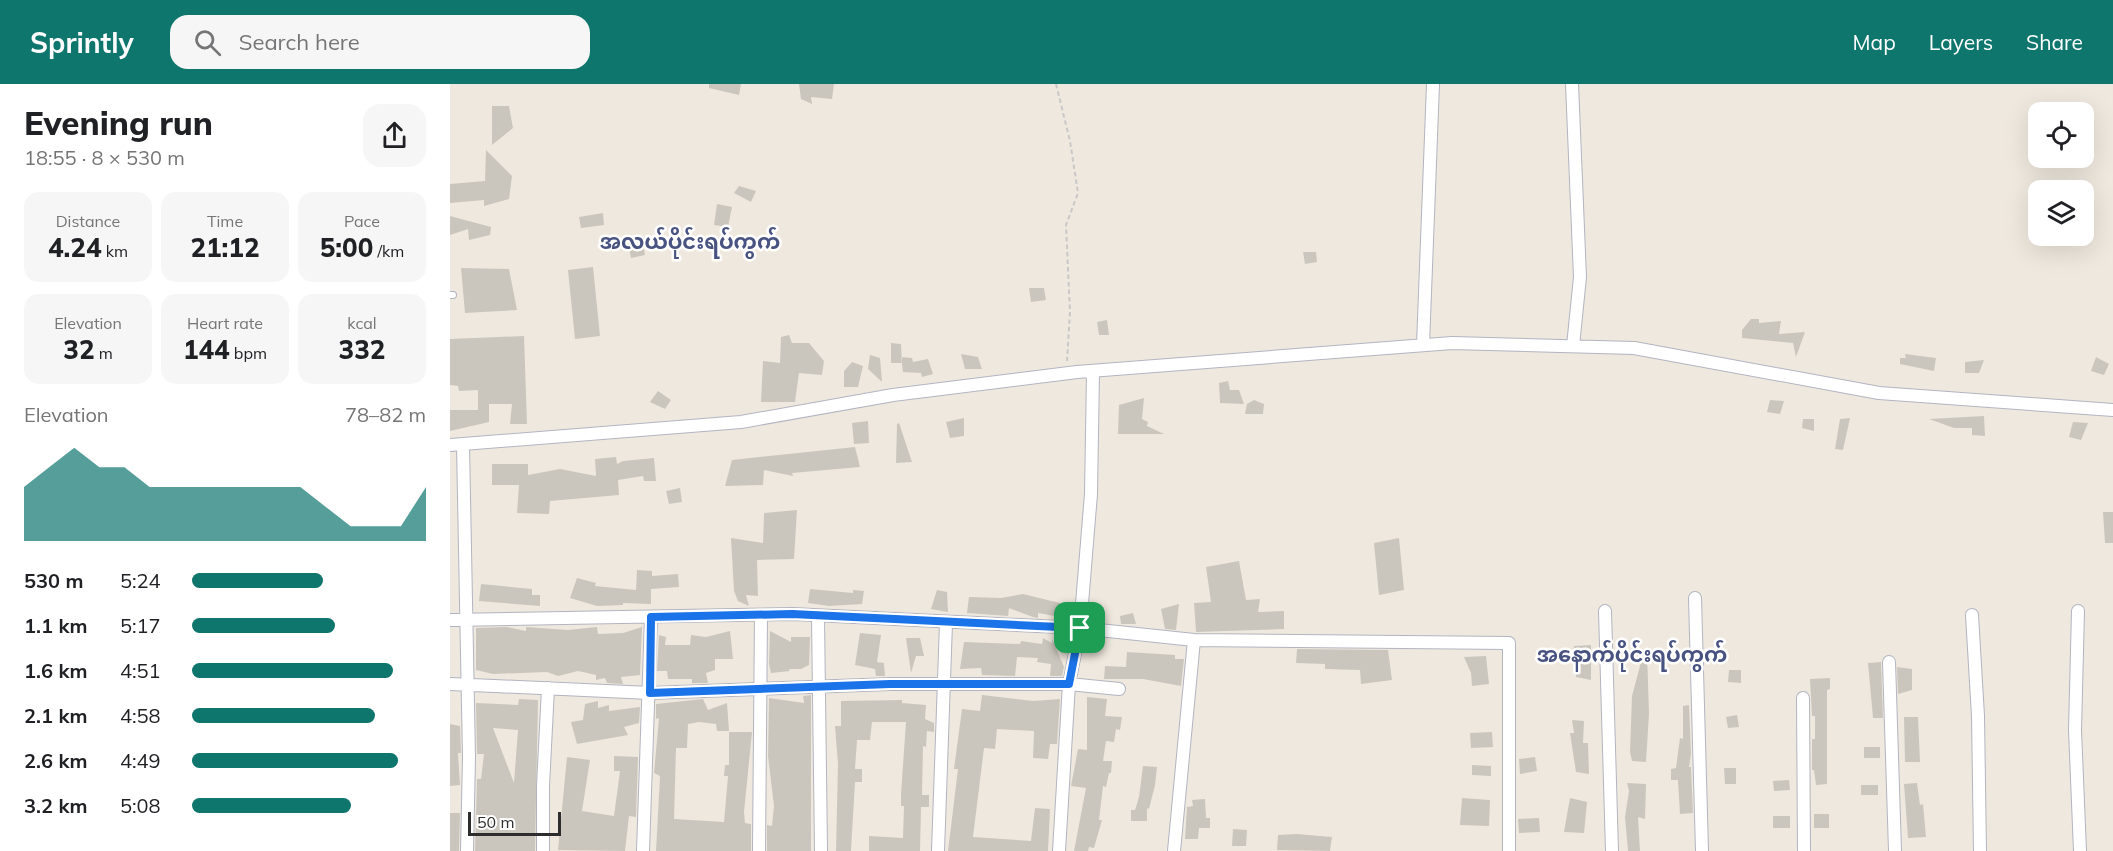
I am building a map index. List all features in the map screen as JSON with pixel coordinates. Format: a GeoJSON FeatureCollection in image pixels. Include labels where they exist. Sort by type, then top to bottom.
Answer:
{"type":"FeatureCollection","features":[{"type":"Feature","properties":{"kind":"street"},"geometry":{"type":"LineString","coordinates":[[1423,345],[1433,84]]}},
{"type":"Feature","properties":{"kind":"street"},"geometry":{"type":"LineString","coordinates":[[1572,84],[1580,277],[1573,346]]}},
{"type":"Feature","properties":{"kind":"street"},"geometry":{"type":"LineString","coordinates":[[450,445],[741,422],[893,395],[1068,373],[1094,373],[1423,345],[1634,348],[1879,393],[2113,410]]}},
{"type":"Feature","properties":{"kind":"street"},"geometry":{"type":"LineString","coordinates":[[1059,851],[1069,684],[1080,628],[1091,494],[1094,373]]}},
{"type":"Feature","properties":{"kind":"street"},"geometry":{"type":"LineString","coordinates":[[463,445],[468,684],[467,851]]}},
{"type":"Feature","properties":{"kind":"street"},"geometry":{"type":"LineString","coordinates":[[1695,598],[1702,851]]}},
{"type":"Feature","properties":{"kind":"street"},"geometry":{"type":"LineString","coordinates":[[1605,611],[1612,851]]}},
{"type":"Feature","properties":{"kind":"street"},"geometry":{"type":"LineString","coordinates":[[2078,611],[2075,730],[2080,851]]}},
{"type":"Feature","properties":{"kind":"street"},"geometry":{"type":"LineString","coordinates":[[759,851],[761,615]]}},
{"type":"Feature","properties":{"kind":"street"},"geometry":{"type":"LineString","coordinates":[[1972,615],[1978,716],[1980,851]]}},
{"type":"Feature","properties":{"kind":"street"},"geometry":{"type":"LineString","coordinates":[[450,620],[818,616],[1080,628],[1194,640],[1509,642],[1509,851]]}},
{"type":"Feature","properties":{"kind":"street"},"geometry":{"type":"LineString","coordinates":[[818,616],[821,851]]}},
{"type":"Feature","properties":{"kind":"street"},"geometry":{"type":"LineString","coordinates":[[643,851],[651,617]]}},
{"type":"Feature","properties":{"kind":"street"},"geometry":{"type":"LineString","coordinates":[[938,851],[946,623]]}},
{"type":"Feature","properties":{"kind":"street"},"geometry":{"type":"LineString","coordinates":[[1174,851],[1194,640]]}},
{"type":"Feature","properties":{"kind":"street"},"geometry":{"type":"LineString","coordinates":[[1889,662],[1895,851]]}},
{"type":"Feature","properties":{"kind":"street"},"geometry":{"type":"LineString","coordinates":[[450,684],[650,693],[760,687],[944,685],[1069,684],[1119,689]]}},
{"type":"Feature","properties":{"kind":"street"},"geometry":{"type":"LineString","coordinates":[[543,851],[543,786],[548,688]]}},
{"type":"Feature","properties":{"kind":"street"},"geometry":{"type":"LineString","coordinates":[[1803,698],[1804,851]]}},
{"type":"Feature","properties":{"kind":"path"},"geometry":{"type":"LineString","coordinates":[[1056,84],[1070,141],[1078,193],[1066,225],[1070,312],[1066,359],[1068,373]]}},
{"type":"Feature","properties":{"kind":"building"},"geometry":{"type":"Polygon","coordinates":[[[709,84],[741,84],[739,95],[709,88],[709,84]]]}},
{"type":"Feature","properties":{"kind":"building"},"geometry":{"type":"Polygon","coordinates":[[[799,84],[834,84],[832,99],[811,97],[812,104],[801,99],[799,84]]]}},
{"type":"Feature","properties":{"kind":"building"},"geometry":{"type":"Polygon","coordinates":[[[492,106],[509,106],[513,128],[492,145],[492,106]]]}},
{"type":"Feature","properties":{"kind":"building"},"geometry":{"type":"Polygon","coordinates":[[[486,150],[512,176],[509,199],[484,206],[484,200],[450,203],[450,184],[485,181],[486,150]]]}},
{"type":"Feature","properties":{"kind":"building"},"geometry":{"type":"Polygon","coordinates":[[[739,186],[756,191],[751,202],[734,193],[739,186]]]}},
{"type":"Feature","properties":{"kind":"building"},"geometry":{"type":"Polygon","coordinates":[[[717,204],[732,207],[728,227],[714,225],[717,204]]]}},
{"type":"Feature","properties":{"kind":"building"},"geometry":{"type":"Polygon","coordinates":[[[603,213],[604,225],[581,228],[579,217],[603,213]]]}},
{"type":"Feature","properties":{"kind":"building"},"geometry":{"type":"Polygon","coordinates":[[[450,216],[491,227],[490,235],[469,240],[468,229],[450,235],[450,216]]]}},
{"type":"Feature","properties":{"kind":"building"},"geometry":{"type":"Polygon","coordinates":[[[643,244],[645,255],[631,258],[629,247],[643,244]]]}},
{"type":"Feature","properties":{"kind":"building"},"geometry":{"type":"Polygon","coordinates":[[[1303,252],[1316,252],[1317,262],[1305,264],[1303,252]]]}},
{"type":"Feature","properties":{"kind":"building"},"geometry":{"type":"Polygon","coordinates":[[[593,267],[600,336],[575,339],[568,270],[593,267]]]}},
{"type":"Feature","properties":{"kind":"building"},"geometry":{"type":"Polygon","coordinates":[[[461,268],[509,269],[517,310],[465,313],[461,268]]]}},
{"type":"Feature","properties":{"kind":"building"},"geometry":{"type":"Polygon","coordinates":[[[1029,288],[1044,288],[1046,300],[1031,302],[1029,288]]]}},
{"type":"Feature","properties":{"kind":"building"},"geometry":{"type":"Polygon","coordinates":[[[1751,319],[1759,319],[1759,323],[1781,321],[1779,334],[1805,332],[1796,357],[1793,343],[1742,338],[1742,330],[1751,319]]]}},
{"type":"Feature","properties":{"kind":"building"},"geometry":{"type":"Polygon","coordinates":[[[1107,320],[1109,335],[1099,335],[1097,322],[1107,320]]]}},
{"type":"Feature","properties":{"kind":"building"},"geometry":{"type":"Polygon","coordinates":[[[789,335],[792,343],[809,343],[824,361],[822,375],[799,373],[795,402],[761,402],[763,361],[780,363],[781,337],[789,335]]]}},
{"type":"Feature","properties":{"kind":"building"},"geometry":{"type":"Polygon","coordinates":[[[524,336],[527,424],[510,424],[512,404],[489,404],[489,422],[450,431],[450,410],[478,410],[478,390],[459,391],[458,386],[450,385],[450,339],[524,336]]]}},
{"type":"Feature","properties":{"kind":"building"},"geometry":{"type":"Polygon","coordinates":[[[891,343],[901,344],[902,363],[891,363],[891,343]]]}},
{"type":"Feature","properties":{"kind":"building"},"geometry":{"type":"Polygon","coordinates":[[[961,354],[978,357],[982,369],[965,369],[961,354]]]}},
{"type":"Feature","properties":{"kind":"building"},"geometry":{"type":"Polygon","coordinates":[[[1905,354],[1936,358],[1934,371],[1900,364],[1900,358],[1906,358],[1905,354]]]}},
{"type":"Feature","properties":{"kind":"building"},"geometry":{"type":"Polygon","coordinates":[[[870,355],[880,358],[882,382],[868,369],[870,355]]]}},
{"type":"Feature","properties":{"kind":"building"},"geometry":{"type":"Polygon","coordinates":[[[901,357],[912,358],[913,362],[928,359],[933,374],[922,377],[921,373],[903,372],[901,357]]]}},
{"type":"Feature","properties":{"kind":"building"},"geometry":{"type":"Polygon","coordinates":[[[2096,357],[2109,364],[2104,375],[2091,371],[2096,357]]]}},
{"type":"Feature","properties":{"kind":"building"},"geometry":{"type":"Polygon","coordinates":[[[1984,360],[1979,373],[1965,373],[1965,362],[1984,360]]]}},
{"type":"Feature","properties":{"kind":"building"},"geometry":{"type":"Polygon","coordinates":[[[852,362],[863,366],[858,387],[844,387],[844,371],[852,362]]]}},
{"type":"Feature","properties":{"kind":"building"},"geometry":{"type":"Polygon","coordinates":[[[1228,381],[1230,390],[1239,390],[1244,404],[1220,403],[1219,383],[1228,381]]]}},
{"type":"Feature","properties":{"kind":"building"},"geometry":{"type":"Polygon","coordinates":[[[658,391],[671,400],[665,409],[650,402],[658,391]]]}},
{"type":"Feature","properties":{"kind":"building"},"geometry":{"type":"Polygon","coordinates":[[[1144,398],[1142,419],[1148,422],[1147,426],[1164,434],[1118,434],[1119,405],[1144,398]]]}},
{"type":"Feature","properties":{"kind":"building"},"geometry":{"type":"Polygon","coordinates":[[[1254,400],[1264,404],[1263,414],[1245,414],[1247,404],[1254,400]]]}},
{"type":"Feature","properties":{"kind":"building"},"geometry":{"type":"Polygon","coordinates":[[[1770,400],[1784,401],[1780,414],[1767,412],[1770,400]]]}},
{"type":"Feature","properties":{"kind":"building"},"geometry":{"type":"Polygon","coordinates":[[[1984,416],[1985,436],[1972,435],[1972,428],[1954,428],[1929,419],[1984,416]]]}},
{"type":"Feature","properties":{"kind":"building"},"geometry":{"type":"Polygon","coordinates":[[[964,418],[964,436],[950,438],[946,422],[964,418]]]}},
{"type":"Feature","properties":{"kind":"building"},"geometry":{"type":"Polygon","coordinates":[[[1850,418],[1843,450],[1835,449],[1840,419],[1850,418]]]}},
{"type":"Feature","properties":{"kind":"building"},"geometry":{"type":"Polygon","coordinates":[[[1803,419],[1814,419],[1814,431],[1802,428],[1803,419]]]}},
{"type":"Feature","properties":{"kind":"building"},"geometry":{"type":"Polygon","coordinates":[[[868,421],[869,443],[854,444],[852,423],[868,421]]]}},
{"type":"Feature","properties":{"kind":"building"},"geometry":{"type":"Polygon","coordinates":[[[2073,422],[2088,423],[2081,440],[2069,437],[2073,422]]]}},
{"type":"Feature","properties":{"kind":"building"},"geometry":{"type":"Polygon","coordinates":[[[899,423],[912,462],[896,463],[897,424],[899,423]]]}},
{"type":"Feature","properties":{"kind":"building"},"geometry":{"type":"Polygon","coordinates":[[[855,447],[860,467],[792,473],[793,476],[764,470],[763,485],[725,486],[732,460],[855,447]]]}},
{"type":"Feature","properties":{"kind":"building"},"geometry":{"type":"Polygon","coordinates":[[[616,457],[617,464],[623,461],[654,458],[656,481],[644,481],[643,476],[618,480],[619,495],[550,501],[549,514],[517,513],[519,485],[492,485],[492,464],[528,464],[528,475],[560,469],[596,476],[595,459],[616,457]]]}},
{"type":"Feature","properties":{"kind":"building"},"geometry":{"type":"Polygon","coordinates":[[[680,488],[682,502],[669,504],[666,491],[680,488]]]}},
{"type":"Feature","properties":{"kind":"building"},"geometry":{"type":"Polygon","coordinates":[[[797,510],[794,559],[757,560],[758,596],[746,595],[749,606],[738,601],[734,591],[731,538],[763,543],[764,513],[797,510]]]}},
{"type":"Feature","properties":{"kind":"building"},"geometry":{"type":"Polygon","coordinates":[[[2103,512],[2113,512],[2113,543],[2105,543],[2103,512]]]}},
{"type":"Feature","properties":{"kind":"building"},"geometry":{"type":"Polygon","coordinates":[[[1399,538],[1404,590],[1379,595],[1374,543],[1399,538]]]}},
{"type":"Feature","properties":{"kind":"building"},"geometry":{"type":"Polygon","coordinates":[[[1239,561],[1246,600],[1260,599],[1258,612],[1284,611],[1284,629],[1196,632],[1194,603],[1211,602],[1206,567],[1239,561]]]}},
{"type":"Feature","properties":{"kind":"building"},"geometry":{"type":"Polygon","coordinates":[[[637,570],[652,571],[652,576],[678,574],[679,587],[651,589],[651,604],[623,603],[623,605],[597,606],[570,598],[577,578],[596,583],[595,586],[636,590],[637,570]]]}},
{"type":"Feature","properties":{"kind":"building"},"geometry":{"type":"Polygon","coordinates":[[[481,584],[532,589],[532,595],[540,595],[540,606],[479,601],[481,584]]]}},
{"type":"Feature","properties":{"kind":"building"},"geometry":{"type":"Polygon","coordinates":[[[810,589],[853,593],[853,590],[864,591],[862,604],[829,606],[808,603],[810,589]]]}},
{"type":"Feature","properties":{"kind":"building"},"geometry":{"type":"Polygon","coordinates":[[[937,590],[947,592],[948,612],[931,609],[937,590]]]}},
{"type":"Feature","properties":{"kind":"building"},"geometry":{"type":"Polygon","coordinates":[[[1023,594],[1060,603],[1060,617],[1038,613],[1038,618],[1009,608],[1008,616],[967,613],[969,597],[1001,598],[1023,594]]]}},
{"type":"Feature","properties":{"kind":"building"},"geometry":{"type":"Polygon","coordinates":[[[1179,604],[1176,630],[1165,629],[1161,609],[1179,604]]]}},
{"type":"Feature","properties":{"kind":"building"},"geometry":{"type":"Polygon","coordinates":[[[1133,613],[1136,624],[1121,624],[1120,616],[1133,613]]]}},
{"type":"Feature","properties":{"kind":"building"},"geometry":{"type":"Polygon","coordinates":[[[507,627],[526,631],[526,627],[568,630],[597,627],[598,634],[623,633],[642,627],[640,675],[621,677],[623,684],[607,683],[605,678],[596,680],[596,675],[578,671],[558,676],[547,672],[493,674],[476,670],[476,628],[507,627]]]}},
{"type":"Feature","properties":{"kind":"building"},"geometry":{"type":"Polygon","coordinates":[[[730,631],[733,659],[715,659],[715,670],[706,673],[708,683],[692,683],[692,679],[668,679],[667,671],[657,671],[659,635],[666,637],[665,645],[690,645],[691,635],[706,637],[730,631]]]}},
{"type":"Feature","properties":{"kind":"building"},"geometry":{"type":"Polygon","coordinates":[[[770,631],[791,642],[791,637],[810,637],[809,665],[801,669],[771,673],[770,631]]]}},
{"type":"Feature","properties":{"kind":"building"},"geometry":{"type":"Polygon","coordinates":[[[860,633],[881,635],[877,662],[884,663],[885,676],[876,676],[875,669],[855,665],[860,633]]]}},
{"type":"Feature","properties":{"kind":"building"},"geometry":{"type":"Polygon","coordinates":[[[906,638],[920,638],[924,656],[916,656],[911,673],[906,638]]]}},
{"type":"Feature","properties":{"kind":"building"},"geometry":{"type":"Polygon","coordinates":[[[1043,638],[1052,643],[1052,639],[1064,667],[1062,676],[1050,676],[1051,664],[1037,662],[1038,658],[1017,657],[1015,676],[982,675],[981,668],[960,669],[964,642],[1020,644],[1021,641],[1042,644],[1043,638]]]}},
{"type":"Feature","properties":{"kind":"building"},"geometry":{"type":"Polygon","coordinates":[[[1591,645],[1591,680],[1576,677],[1574,646],[1591,645]]]}},
{"type":"Feature","properties":{"kind":"building"},"geometry":{"type":"Polygon","coordinates":[[[1297,649],[1388,650],[1392,680],[1361,684],[1360,670],[1325,669],[1325,664],[1296,663],[1297,649]]]}},
{"type":"Feature","properties":{"kind":"building"},"geometry":{"type":"Polygon","coordinates":[[[1644,651],[1647,651],[1649,714],[1646,762],[1632,761],[1630,752],[1632,696],[1644,651]]]}},
{"type":"Feature","properties":{"kind":"building"},"geometry":{"type":"Polygon","coordinates":[[[1127,652],[1175,655],[1175,659],[1184,659],[1181,686],[1143,679],[1104,679],[1105,666],[1126,667],[1127,652]]]}},
{"type":"Feature","properties":{"kind":"building"},"geometry":{"type":"Polygon","coordinates":[[[1486,656],[1489,684],[1472,686],[1471,673],[1464,657],[1486,656]]]}},
{"type":"Feature","properties":{"kind":"building"},"geometry":{"type":"Polygon","coordinates":[[[1881,662],[1883,718],[1873,718],[1868,663],[1881,662]]]}},
{"type":"Feature","properties":{"kind":"building"},"geometry":{"type":"Polygon","coordinates":[[[1897,667],[1912,669],[1912,690],[1898,694],[1897,667]]]}},
{"type":"Feature","properties":{"kind":"building"},"geometry":{"type":"Polygon","coordinates":[[[1729,670],[1741,670],[1741,683],[1728,682],[1729,670]]]}},
{"type":"Feature","properties":{"kind":"building"},"geometry":{"type":"Polygon","coordinates":[[[1830,678],[1830,689],[1827,690],[1827,784],[1816,785],[1814,770],[1812,770],[1815,716],[1812,716],[1810,679],[1830,678]]]}},
{"type":"Feature","properties":{"kind":"building"},"geometry":{"type":"Polygon","coordinates":[[[811,695],[811,851],[767,851],[767,825],[772,826],[774,806],[768,756],[769,698],[804,703],[803,696],[811,695]]]}},
{"type":"Feature","properties":{"kind":"building"},"geometry":{"type":"Polygon","coordinates":[[[982,695],[1033,701],[1060,699],[1057,744],[1050,744],[1048,759],[1033,758],[1034,731],[997,729],[995,749],[984,748],[973,837],[1031,841],[1035,808],[1050,809],[1048,851],[948,851],[958,769],[954,769],[962,709],[980,711],[982,695]]]}},
{"type":"Feature","properties":{"kind":"building"},"geometry":{"type":"Polygon","coordinates":[[[1087,697],[1107,699],[1105,716],[1122,717],[1120,730],[1116,729],[1114,742],[1106,741],[1103,761],[1112,761],[1111,773],[1109,773],[1106,787],[1103,786],[1099,820],[1102,820],[1094,848],[1089,847],[1088,851],[1074,851],[1086,788],[1071,786],[1078,749],[1087,750],[1087,697]]]}},
{"type":"Feature","properties":{"kind":"building"},"geometry":{"type":"Polygon","coordinates":[[[519,699],[538,700],[535,851],[475,851],[477,779],[481,779],[484,754],[477,754],[476,703],[518,705],[519,699]],[[493,728],[514,783],[518,730],[493,728]]]}},
{"type":"Feature","properties":{"kind":"building"},"geometry":{"type":"Polygon","coordinates":[[[703,699],[708,710],[727,703],[729,731],[717,731],[716,724],[699,722],[688,724],[687,748],[676,748],[674,819],[724,822],[728,776],[724,776],[725,765],[729,765],[729,732],[752,732],[744,812],[745,823],[751,824],[751,851],[656,851],[660,776],[654,773],[659,718],[656,719],[656,704],[703,699]]]}},
{"type":"Feature","properties":{"kind":"building"},"geometry":{"type":"Polygon","coordinates":[[[902,700],[902,703],[926,705],[925,719],[934,723],[934,732],[927,731],[926,747],[923,746],[922,795],[929,795],[929,807],[921,807],[920,851],[869,851],[869,836],[903,838],[904,806],[901,806],[901,794],[906,722],[872,722],[870,740],[857,740],[855,769],[862,769],[862,782],[855,782],[851,851],[836,851],[838,764],[835,726],[841,726],[841,701],[902,700]]]}},
{"type":"Feature","properties":{"kind":"building"},"geometry":{"type":"Polygon","coordinates":[[[598,701],[598,708],[609,705],[609,711],[640,707],[639,723],[624,727],[628,735],[577,744],[571,722],[583,720],[585,704],[598,701]]]}},
{"type":"Feature","properties":{"kind":"building"},"geometry":{"type":"Polygon","coordinates":[[[1689,705],[1691,754],[1689,767],[1691,767],[1693,813],[1680,814],[1678,780],[1671,780],[1671,769],[1676,768],[1680,738],[1683,739],[1683,706],[1689,705]]]}},
{"type":"Feature","properties":{"kind":"building"},"geometry":{"type":"Polygon","coordinates":[[[1737,715],[1739,727],[1728,728],[1726,717],[1737,715]]]}},
{"type":"Feature","properties":{"kind":"building"},"geometry":{"type":"Polygon","coordinates":[[[1904,717],[1918,717],[1920,762],[1905,762],[1904,717]]]}},
{"type":"Feature","properties":{"kind":"building"},"geometry":{"type":"Polygon","coordinates":[[[1572,720],[1584,721],[1583,743],[1588,743],[1589,774],[1576,772],[1570,733],[1574,733],[1572,720]]]}},
{"type":"Feature","properties":{"kind":"building"},"geometry":{"type":"Polygon","coordinates":[[[450,724],[460,726],[461,753],[458,753],[460,785],[450,786],[450,724]]]}},
{"type":"Feature","properties":{"kind":"building"},"geometry":{"type":"Polygon","coordinates":[[[1492,732],[1493,747],[1471,748],[1470,733],[1492,732]]]}},
{"type":"Feature","properties":{"kind":"building"},"geometry":{"type":"Polygon","coordinates":[[[1864,747],[1880,747],[1880,758],[1864,758],[1864,747]]]}},
{"type":"Feature","properties":{"kind":"building"},"geometry":{"type":"Polygon","coordinates":[[[614,756],[638,757],[636,817],[629,816],[625,851],[558,850],[567,757],[590,760],[582,811],[614,816],[620,771],[614,771],[614,756]]]}},
{"type":"Feature","properties":{"kind":"building"},"geometry":{"type":"Polygon","coordinates":[[[1535,757],[1537,771],[1520,774],[1519,759],[1535,757]]]}},
{"type":"Feature","properties":{"kind":"building"},"geometry":{"type":"Polygon","coordinates":[[[1472,765],[1491,766],[1491,776],[1472,775],[1472,765]]]}},
{"type":"Feature","properties":{"kind":"building"},"geometry":{"type":"Polygon","coordinates":[[[1143,766],[1157,767],[1155,785],[1149,809],[1147,808],[1147,821],[1131,821],[1131,810],[1135,810],[1139,797],[1143,766]]]}},
{"type":"Feature","properties":{"kind":"building"},"geometry":{"type":"Polygon","coordinates":[[[1724,768],[1736,768],[1736,784],[1725,784],[1724,768]]]}},
{"type":"Feature","properties":{"kind":"building"},"geometry":{"type":"Polygon","coordinates":[[[1789,780],[1790,790],[1774,791],[1773,781],[1789,780]]]}},
{"type":"Feature","properties":{"kind":"building"},"geometry":{"type":"Polygon","coordinates":[[[1627,783],[1646,784],[1645,819],[1638,817],[1640,851],[1628,851],[1625,817],[1629,791],[1627,783]]]}},
{"type":"Feature","properties":{"kind":"building"},"geometry":{"type":"Polygon","coordinates":[[[1917,783],[1920,805],[1923,804],[1926,837],[1908,838],[1904,784],[1917,783]]]}},
{"type":"Feature","properties":{"kind":"building"},"geometry":{"type":"Polygon","coordinates":[[[1861,785],[1878,785],[1878,795],[1861,795],[1861,785]]]}},
{"type":"Feature","properties":{"kind":"building"},"geometry":{"type":"Polygon","coordinates":[[[1462,798],[1490,800],[1489,826],[1460,825],[1462,798]]]}},
{"type":"Feature","properties":{"kind":"building"},"geometry":{"type":"Polygon","coordinates":[[[1570,798],[1587,802],[1584,833],[1564,832],[1570,798]]]}},
{"type":"Feature","properties":{"kind":"building"},"geometry":{"type":"Polygon","coordinates":[[[1205,799],[1206,818],[1210,818],[1210,828],[1199,828],[1198,839],[1185,839],[1187,807],[1193,806],[1192,800],[1205,799]]]}},
{"type":"Feature","properties":{"kind":"building"},"geometry":{"type":"Polygon","coordinates":[[[450,813],[460,813],[459,851],[450,851],[450,813]]]}},
{"type":"Feature","properties":{"kind":"building"},"geometry":{"type":"Polygon","coordinates":[[[1814,814],[1829,814],[1829,828],[1814,828],[1814,814]]]}},
{"type":"Feature","properties":{"kind":"building"},"geometry":{"type":"Polygon","coordinates":[[[1773,816],[1790,816],[1790,828],[1773,828],[1773,816]]]}},
{"type":"Feature","properties":{"kind":"building"},"geometry":{"type":"Polygon","coordinates":[[[1539,818],[1540,832],[1519,833],[1518,819],[1539,818]]]}},
{"type":"Feature","properties":{"kind":"building"},"geometry":{"type":"Polygon","coordinates":[[[1233,829],[1247,830],[1246,846],[1232,846],[1233,829]]]}},
{"type":"Feature","properties":{"kind":"building"},"geometry":{"type":"Polygon","coordinates":[[[1278,835],[1332,837],[1330,851],[1277,850],[1278,835]]]}},
{"type":"Feature","properties":{"kind":"district","name":"အလယ်ပိုင်းရပ်ကွက်"},"geometry":{"type":"Point","coordinates":[690,242]}},
{"type":"Feature","properties":{"kind":"district","name":"အနောက်ပိုင်းရပ်ကွက်"},"geometry":{"type":"Point","coordinates":[1632,655]}},
{"type":"Feature","properties":{"kind":"route"},"geometry":{"type":"LineString","coordinates":[[792,614],[1080,628],[1069,684],[890,684],[760,687],[650,693],[651,617],[792,614]]}}]}
